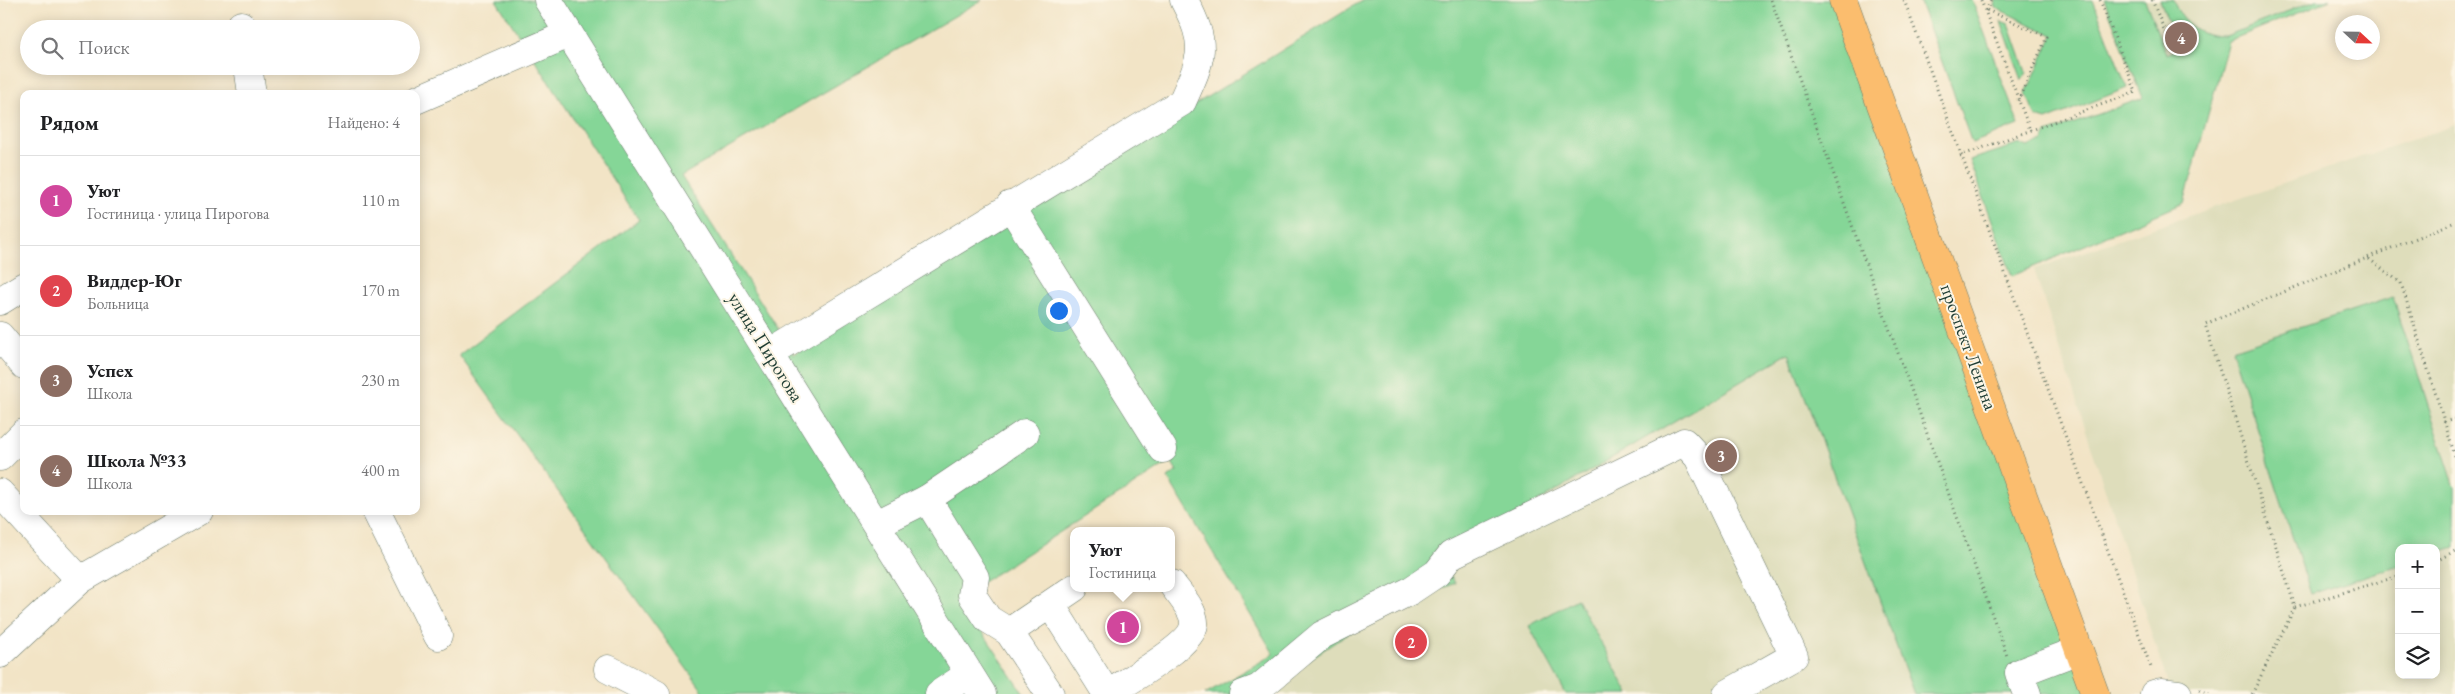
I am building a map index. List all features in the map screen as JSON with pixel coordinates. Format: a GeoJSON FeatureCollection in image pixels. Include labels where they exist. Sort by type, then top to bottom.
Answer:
{"type":"FeatureCollection","features":[{"type":"Feature","properties":{"kind":"main road","name":"проспект Ленина"},"geometry":{"type":"LineString","coordinates":[[1843,0],[2095,694]]}},
{"type":"Feature","properties":{"kind":"street","name":"улица Пирогова"},"geometry":{"type":"LineString","coordinates":[[548,0],[976,684]]}},
{"type":"Feature","properties":{"kind":"street"},"geometry":{"type":"LineString","coordinates":[[770,354],[1010,205],[1182,102],[1199,66],[1202,41],[1197,24],[1184,0]]}},
{"type":"Feature","properties":{"kind":"street"},"geometry":{"type":"LineString","coordinates":[[420,98],[569,34]]}},
{"type":"Feature","properties":{"kind":"street"},"geometry":{"type":"LineString","coordinates":[[249,75],[251,90]]}},
{"type":"Feature","properties":{"kind":"street"},"geometry":{"type":"LineString","coordinates":[[1010,205],[1164,449]]}},
{"type":"Feature","properties":{"kind":"street"},"geometry":{"type":"LineString","coordinates":[[0,301],[20,288]]}},
{"type":"Feature","properties":{"kind":"street"},"geometry":{"type":"LineString","coordinates":[[0,336],[20,359]]}},
{"type":"Feature","properties":{"kind":"street"},"geometry":{"type":"LineString","coordinates":[[877,524],[927,499],[1026,433]]}},
{"type":"Feature","properties":{"kind":"street"},"geometry":{"type":"LineString","coordinates":[[0,456],[20,436]]}},
{"type":"Feature","properties":{"kind":"street"},"geometry":{"type":"LineString","coordinates":[[1256,692],[1322,635],[1410,591],[1437,573],[1451,555],[1684,442],[1698,457],[1794,656],[1727,694]]}},
{"type":"Feature","properties":{"kind":"street"},"geometry":{"type":"LineString","coordinates":[[0,493],[20,515]]}},
{"type":"Feature","properties":{"kind":"street"},"geometry":{"type":"LineString","coordinates":[[927,499],[975,577],[972,595],[988,619],[1009,632],[1050,694]]}},
{"type":"Feature","properties":{"kind":"street"},"geometry":{"type":"LineString","coordinates":[[20,515],[80,580]]}},
{"type":"Feature","properties":{"kind":"street"},"geometry":{"type":"LineString","coordinates":[[0,654],[80,580],[192,515]]}},
{"type":"Feature","properties":{"kind":"street"},"geometry":{"type":"LineString","coordinates":[[378,515],[438,636]]}},
{"type":"Feature","properties":{"kind":"street"},"geometry":{"type":"LineString","coordinates":[[1051,605],[1108,694],[1182,644],[1192,631],[1194,623],[1190,612],[1175,589]]}},
{"type":"Feature","properties":{"kind":"street"},"geometry":{"type":"LineString","coordinates":[[1009,632],[1070,591]]}},
{"type":"Feature","properties":{"kind":"street"},"geometry":{"type":"LineString","coordinates":[[2027,694],[2020,673],[2079,650]]}},
{"type":"Feature","properties":{"kind":"street"},"geometry":{"type":"LineString","coordinates":[[608,669],[656,694]]}},
{"type":"Feature","properties":{"kind":"street"},"geometry":{"type":"LineString","coordinates":[[939,694],[976,684]]}},
{"type":"Feature","properties":{"kind":"path"},"geometry":{"type":"LineString","coordinates":[[1771,0],[2007,657]]}},
{"type":"Feature","properties":{"kind":"path"},"geometry":{"type":"LineString","coordinates":[[1904,0],[1960,156],[2164,693]]}},
{"type":"Feature","properties":{"kind":"path"},"geometry":{"type":"LineString","coordinates":[[1981,0],[2030,130]]}},
{"type":"Feature","properties":{"kind":"path"},"geometry":{"type":"LineString","coordinates":[[1986,11],[1991,0]]}},
{"type":"Feature","properties":{"kind":"path"},"geometry":{"type":"LineString","coordinates":[[1960,156],[2136,92],[2100,0]]}},
{"type":"Feature","properties":{"kind":"path"},"geometry":{"type":"LineString","coordinates":[[2152,0],[2172,49]]}},
{"type":"Feature","properties":{"kind":"path"},"geometry":{"type":"LineString","coordinates":[[1986,11],[2047,37],[2018,100]]}},
{"type":"Feature","properties":{"kind":"path"},"geometry":{"type":"LineString","coordinates":[[2252,694],[2295,607],[2205,324],[2455,222]]}},
{"type":"Feature","properties":{"kind":"path"},"geometry":{"type":"LineString","coordinates":[[2368,258],[2401,283],[2455,456]]}},
{"type":"Feature","properties":{"kind":"path"},"geometry":{"type":"LineString","coordinates":[[2444,422],[2455,418]]}},
{"type":"Feature","properties":{"kind":"path"},"geometry":{"type":"LineString","coordinates":[[2440,560],[2455,551]]}},
{"type":"Feature","properties":{"kind":"path"},"geometry":{"type":"LineString","coordinates":[[2295,607],[2395,577]]}},
{"type":"Feature","properties":{"kind":"shaded area"},"geometry":{"type":"Polygon","coordinates":[[[2112,0],[2330,0],[2141,75],[2112,0]]]}},
{"type":"Feature","properties":{"kind":"shaded area"},"geometry":{"type":"Polygon","coordinates":[[[2455,125],[2455,694],[2171,694],[2034,269],[2455,125]]]}},
{"type":"Feature","properties":{"kind":"shaded area"},"geometry":{"type":"Polygon","coordinates":[[[1789,352],[1914,694],[1272,694],[1288,673],[1381,612],[1455,583],[1441,559],[1789,352]]]}},
{"type":"Feature","properties":{"kind":"green space"},"geometry":{"type":"Polygon","coordinates":[[[496,0],[982,0],[681,176],[794,354],[1363,0],[1843,0],[2095,694],[1914,694],[1789,353],[1441,559],[1455,583],[1381,612],[1288,673],[1272,694],[1205,694],[1274,654],[1168,478],[1177,471],[1171,461],[959,597],[1024,694],[705,694],[459,355],[639,220],[496,0]]]}},
{"type":"Feature","properties":{"kind":"green space"},"geometry":{"type":"Polygon","coordinates":[[[1919,0],[1972,0],[2019,125],[1972,143],[1919,0]]]}},
{"type":"Feature","properties":{"kind":"green space"},"geometry":{"type":"Polygon","coordinates":[[[1996,0],[2093,0],[2127,88],[2046,120],[2036,117],[2026,93],[2053,35],[1996,8],[1994,4],[1996,0]]]}},
{"type":"Feature","properties":{"kind":"green space"},"geometry":{"type":"Polygon","coordinates":[[[2104,0],[2145,0],[2166,54],[2179,48],[2160,0],[2173,0],[2181,16],[2200,31],[2217,36],[2226,36],[2316,0],[2330,0],[2228,41],[2184,203],[2012,276],[1970,160],[2020,144],[2028,147],[2043,141],[2047,133],[2143,98],[2104,0]]]}},
{"type":"Feature","properties":{"kind":"green space"},"geometry":{"type":"Polygon","coordinates":[[[2001,21],[2009,24],[2026,72],[2022,80],[2001,21]]]}},
{"type":"Feature","properties":{"kind":"green space"},"geometry":{"type":"Polygon","coordinates":[[[2393,297],[2455,488],[2455,547],[2440,552],[2440,544],[2395,544],[2395,566],[2311,594],[2232,350],[2393,297]]]}},
{"type":"Feature","properties":{"kind":"green space"},"geometry":{"type":"Polygon","coordinates":[[[1577,599],[1629,694],[1566,694],[1529,626],[1577,599]]]}},
{"type":"Feature","properties":{"kind":"place","name":"Школа №33"},"geometry":{"type":"Point","coordinates":[2181,38]}},
{"type":"Feature","properties":{"kind":"place","name":"Успех"},"geometry":{"type":"Point","coordinates":[1721,456]}},
{"type":"Feature","properties":{"kind":"place","name":"Уют"},"geometry":{"type":"Point","coordinates":[1123,627]}},
{"type":"Feature","properties":{"kind":"place","name":"Виддер-Юг"},"geometry":{"type":"Point","coordinates":[1411,642]}}]}
